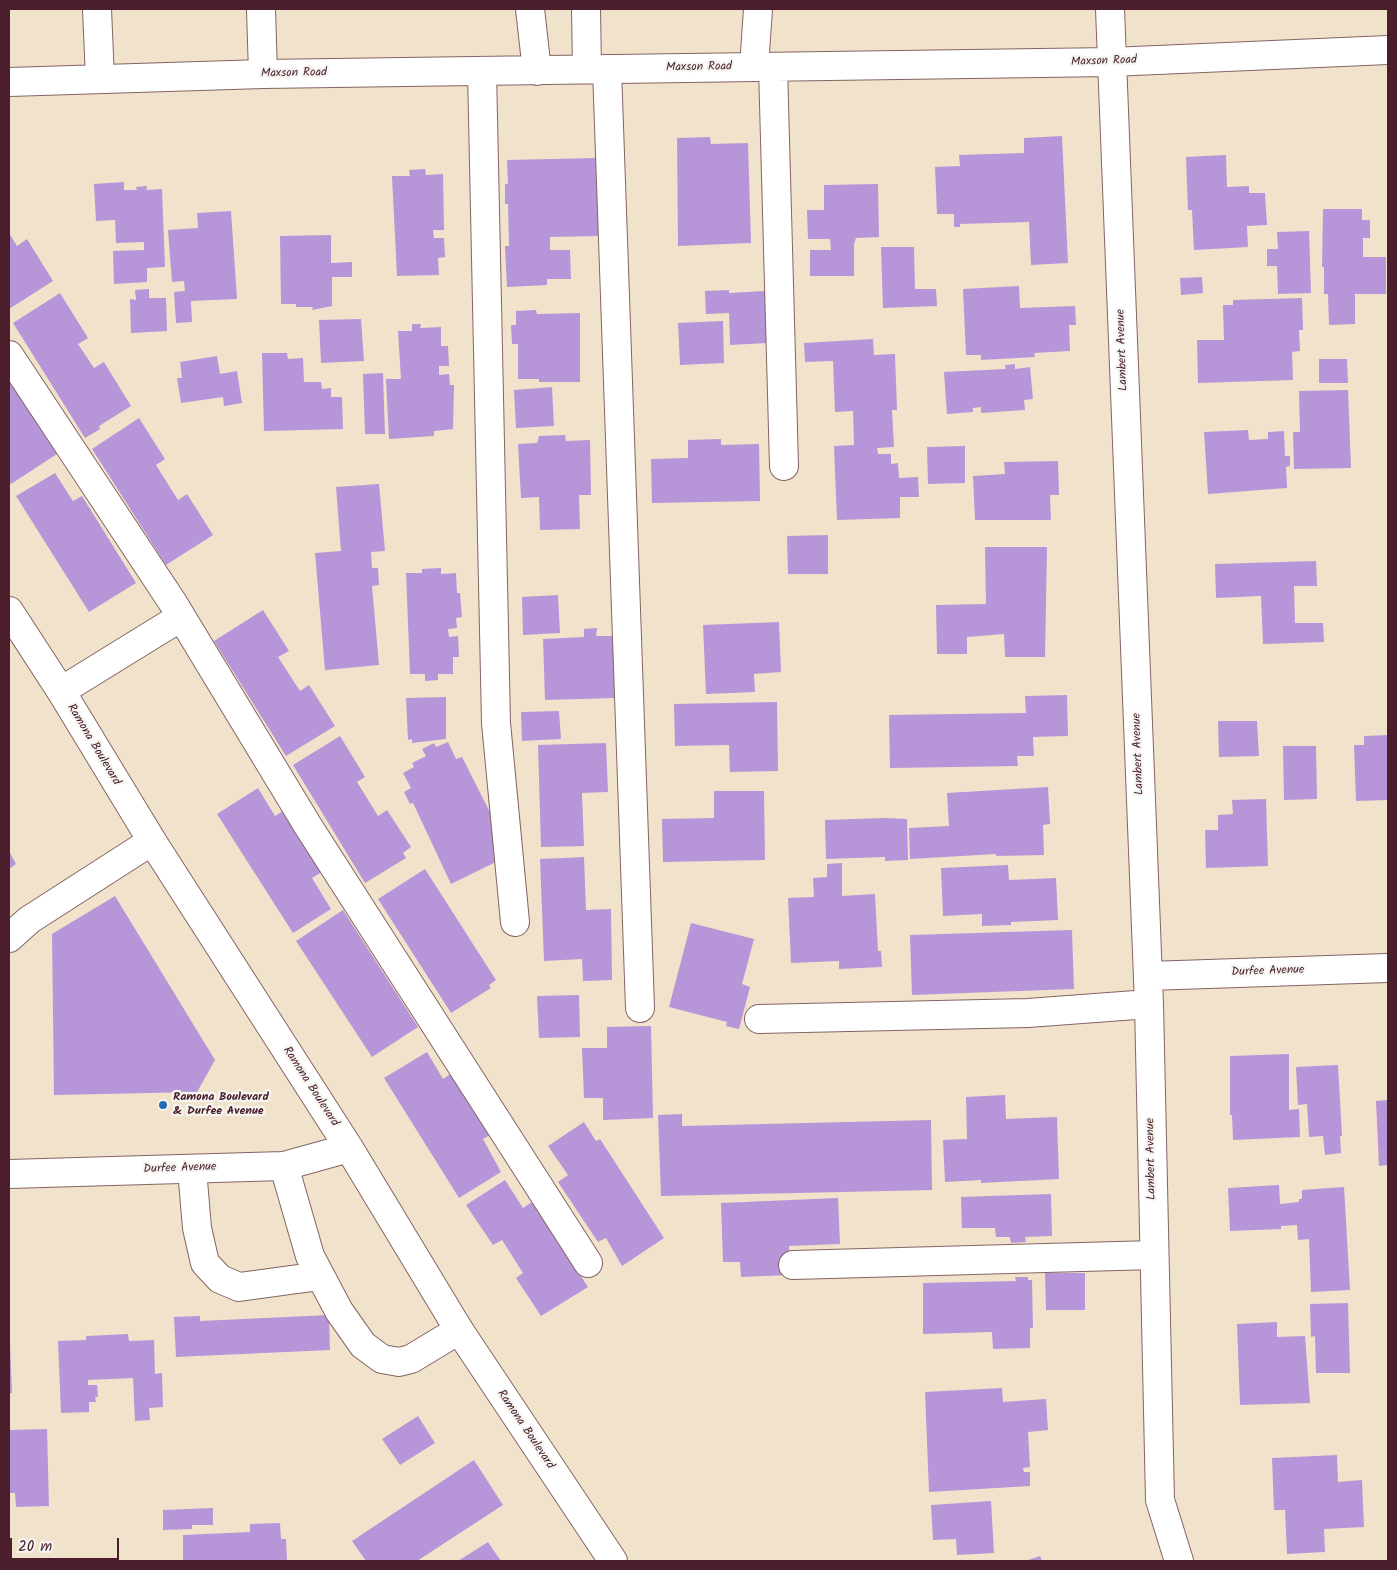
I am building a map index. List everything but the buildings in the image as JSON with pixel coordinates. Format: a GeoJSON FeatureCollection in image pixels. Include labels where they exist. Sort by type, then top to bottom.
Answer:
{"type":"FeatureCollection","features":[{"type":"Feature","properties":{"kind":"street"},"geometry":{"type":"LineString","coordinates":[[97,9],[100,79]]}},
{"type":"Feature","properties":{"kind":"street"},"geometry":{"type":"LineString","coordinates":[[261,9],[262,74]]}},
{"type":"Feature","properties":{"kind":"street"},"geometry":{"type":"LineString","coordinates":[[530,9],[537,71]]}},
{"type":"Feature","properties":{"kind":"street"},"geometry":{"type":"LineString","coordinates":[[586,9],[597,69],[640,1008]]}},
{"type":"Feature","properties":{"kind":"street"},"geometry":{"type":"LineString","coordinates":[[758,9],[764,67],[784,466]]}},
{"type":"Feature","properties":{"kind":"street","name":"Lambert Avenue"},"geometry":{"type":"LineString","coordinates":[[1110,9],[1149,1004],[1160,1500],[1179,1561]]}},
{"type":"Feature","properties":{"kind":"street","name":"Maxson Road"},"geometry":{"type":"LineString","coordinates":[[9,82],[262,74],[1111,62],[1388,50]]}},
{"type":"Feature","properties":{"kind":"street"},"geometry":{"type":"LineString","coordinates":[[482,71],[496,723],[515,922]]}},
{"type":"Feature","properties":{"kind":"street"},"geometry":{"type":"LineString","coordinates":[[9,354],[181,617],[308,826],[588,1263]]}},
{"type":"Feature","properties":{"kind":"street","name":"Ramona Boulevard"},"geometry":{"type":"LineString","coordinates":[[9,611],[61,691],[152,841],[349,1148],[458,1330],[613,1561]]}},
{"type":"Feature","properties":{"kind":"street"},"geometry":{"type":"LineString","coordinates":[[61,691],[181,617]]}},
{"type":"Feature","properties":{"kind":"street"},"geometry":{"type":"LineString","coordinates":[[9,938],[29,920],[152,841]]}},
{"type":"Feature","properties":{"kind":"street","name":"Durfee Avenue"},"geometry":{"type":"LineString","coordinates":[[1148,976],[1388,968]]}},
{"type":"Feature","properties":{"kind":"street"},"geometry":{"type":"LineString","coordinates":[[759,1019],[1028,1013],[1149,1004]]}},
{"type":"Feature","properties":{"kind":"street","name":"Durfee Avenue"},"geometry":{"type":"LineString","coordinates":[[9,1174],[284,1166],[349,1148]]}},
{"type":"Feature","properties":{"kind":"street"},"geometry":{"type":"LineString","coordinates":[[284,1166],[310,1256],[339,1311],[363,1345],[382,1359],[399,1362],[411,1359],[458,1330]]}},
{"type":"Feature","properties":{"kind":"street"},"geometry":{"type":"LineString","coordinates":[[192,1169],[197,1228],[205,1263],[220,1279],[239,1287],[320,1276]]}},
{"type":"Feature","properties":{"kind":"street"},"geometry":{"type":"LineString","coordinates":[[793,1265],[1154,1255]]}},
{"type":"Feature","properties":{"kind":"place","name":"Ramona Boulevard & Durfee Avenue"},"geometry":{"type":"Point","coordinates":[163,1105]}}]}
